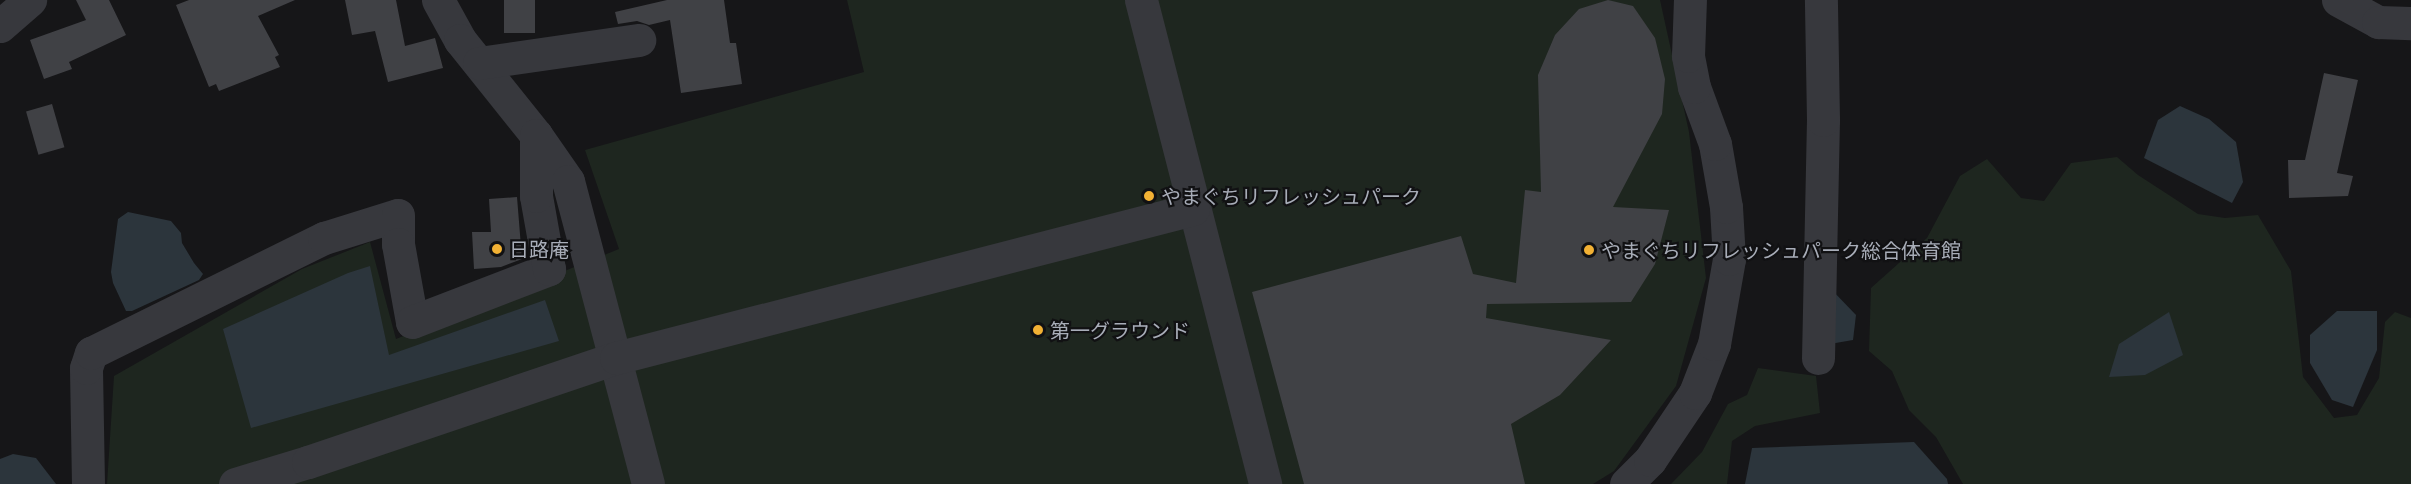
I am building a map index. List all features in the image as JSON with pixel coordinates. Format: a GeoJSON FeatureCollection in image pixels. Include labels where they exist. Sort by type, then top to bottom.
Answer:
{"type":"FeatureCollection","features":[{"type":"Feature","properties":{"kind":"street"},"geometry":{"type":"LineString","coordinates":[[0,26],[30,0]]}},
{"type":"Feature","properties":{"kind":"street"},"geometry":{"type":"LineString","coordinates":[[438,0],[460,40],[536,135],[568,181],[648,484]]}},
{"type":"Feature","properties":{"kind":"street"},"geometry":{"type":"LineString","coordinates":[[1141,0],[1265,484]]}},
{"type":"Feature","properties":{"kind":"street"},"geometry":{"type":"LineString","coordinates":[[1626,484],[1650,460],[1695,393],[1714,344],[1729,259],[1726,207],[1715,144],[1694,87],[1688,56],[1690,0]]}},
{"type":"Feature","properties":{"kind":"street"},"geometry":{"type":"LineString","coordinates":[[1818,358],[1823,120],[1821,0]]}},
{"type":"Feature","properties":{"kind":"street"},"geometry":{"type":"LineString","coordinates":[[2338,0],[2378,22],[2411,23]]}},
{"type":"Feature","properties":{"kind":"street"},"geometry":{"type":"LineString","coordinates":[[478,63],[639,40]]}},
{"type":"Feature","properties":{"kind":"street"},"geometry":{"type":"LineString","coordinates":[[88,484],[86,368],[91,353],[324,238],[398,215],[398,244],[412,322],[549,269],[536,196],[536,135]]}},
{"type":"Feature","properties":{"kind":"street"},"geometry":{"type":"LineString","coordinates":[[235,484],[615,358],[1193,209]]}},
{"type":"Feature","properties":{"kind":"shaded area","name":"やまぐちリフレッシュパーク"},"geometry":{"type":"Polygon","coordinates":[[[847,0],[1660,0],[1689,132],[1706,278],[1676,386],[1614,471],[1593,484],[107,484],[114,376],[302,269],[370,242],[396,339],[619,249],[585,150],[864,72],[847,0]]]}},
{"type":"Feature","properties":{"kind":"shaded area"},"geometry":{"type":"Polygon","coordinates":[[[2180,106],[2209,119],[2236,142],[2243,182],[2232,203],[2144,158],[2158,120],[2180,106]]]}},
{"type":"Feature","properties":{"kind":"shaded area"},"geometry":{"type":"Polygon","coordinates":[[[2117,157],[2138,175],[2198,214],[2225,218],[2258,215],[2291,271],[2303,377],[2334,418],[2357,415],[2379,378],[2385,322],[2395,312],[2411,318],[2411,484],[1963,484],[1936,437],[1909,410],[1892,371],[1869,351],[1871,288],[1927,238],[1960,176],[1987,159],[2021,198],[2044,201],[2071,163],[2117,157]]]}},
{"type":"Feature","properties":{"kind":"shaded area"},"geometry":{"type":"Polygon","coordinates":[[[128,212],[171,221],[181,233],[182,243],[203,274],[199,280],[132,311],[126,311],[113,283],[111,272],[118,219],[128,212]]]}},
{"type":"Feature","properties":{"kind":"shaded area"},"geometry":{"type":"Polygon","coordinates":[[[370,266],[389,355],[545,300],[559,341],[251,428],[223,329],[348,273],[370,266]]]}},
{"type":"Feature","properties":{"kind":"shaded area"},"geometry":{"type":"Polygon","coordinates":[[[1830,288],[1856,315],[1853,340],[1824,345],[1830,288]]]}},
{"type":"Feature","properties":{"kind":"shaded area"},"geometry":{"type":"Polygon","coordinates":[[[2337,311],[2377,311],[2377,350],[2353,407],[2332,400],[2310,363],[2310,335],[2337,311]]]}},
{"type":"Feature","properties":{"kind":"shaded area"},"geometry":{"type":"Polygon","coordinates":[[[2169,312],[2183,355],[2145,375],[2109,377],[2119,344],[2169,312]]]}},
{"type":"Feature","properties":{"kind":"shaded area"},"geometry":{"type":"Polygon","coordinates":[[[1758,368],[1816,376],[1820,413],[1755,426],[1732,441],[1727,484],[1671,484],[1702,452],[1728,404],[1747,395],[1758,368]]]}},
{"type":"Feature","properties":{"kind":"shaded area"},"geometry":{"type":"Polygon","coordinates":[[[1914,442],[1947,479],[1948,484],[1745,484],[1752,448],[1914,442]]]}},
{"type":"Feature","properties":{"kind":"shaded area"},"geometry":{"type":"Polygon","coordinates":[[[13,454],[36,458],[56,484],[0,484],[0,459],[13,454]]]}},
{"type":"Feature","properties":{"kind":"building"},"geometry":{"type":"Polygon","coordinates":[[[76,0],[109,0],[126,35],[69,62],[72,69],[44,79],[30,40],[86,20],[76,0]]]}},
{"type":"Feature","properties":{"kind":"building"},"geometry":{"type":"Polygon","coordinates":[[[189,0],[295,0],[258,16],[279,55],[275,57],[280,67],[219,91],[216,84],[209,87],[176,5],[189,0]]]}},
{"type":"Feature","properties":{"kind":"building"},"geometry":{"type":"Polygon","coordinates":[[[345,0],[396,0],[405,46],[435,38],[443,68],[388,82],[375,31],[352,35],[345,0]]]}},
{"type":"Feature","properties":{"kind":"building"},"geometry":{"type":"Polygon","coordinates":[[[504,0],[535,0],[535,33],[504,33],[504,0]]]}},
{"type":"Feature","properties":{"kind":"building"},"geometry":{"type":"Polygon","coordinates":[[[667,0],[724,0],[730,43],[736,43],[742,84],[681,93],[670,20],[649,25],[637,21],[618,24],[615,12],[667,0]]]}},
{"type":"Feature","properties":{"kind":"building","name":"やまぐちリフレッシュパーク総合体育館"},"geometry":{"type":"Polygon","coordinates":[[[1608,0],[1633,6],[1655,38],[1665,79],[1662,114],[1613,207],[1669,210],[1655,264],[1631,302],[1487,304],[1486,318],[1611,340],[1560,395],[1511,424],[1525,484],[1304,484],[1252,292],[1461,236],[1473,274],[1516,283],[1525,190],[1541,192],[1538,75],[1555,35],[1579,9],[1608,0]]]}},
{"type":"Feature","properties":{"kind":"building"},"geometry":{"type":"Polygon","coordinates":[[[2324,73],[2358,80],[2337,173],[2353,176],[2348,196],[2289,198],[2288,160],[2305,160],[2324,73]]]}},
{"type":"Feature","properties":{"kind":"building"},"geometry":{"type":"Polygon","coordinates":[[[52,104],[64,147],[38,155],[26,111],[52,104]]]}},
{"type":"Feature","properties":{"kind":"building","name":"日路庵"},"geometry":{"type":"Polygon","coordinates":[[[517,197],[522,259],[501,267],[474,269],[472,232],[491,232],[489,199],[517,197]]]}},
{"type":"Feature","properties":{"kind":"place","name":"やまぐちリフレッシュパーク"},"geometry":{"type":"Point","coordinates":[1149,196]}},
{"type":"Feature","properties":{"kind":"place","name":"日路庵"},"geometry":{"type":"Point","coordinates":[497,249]}},
{"type":"Feature","properties":{"kind":"place","name":"やまぐちリフレッシュパーク総合体育館"},"geometry":{"type":"Point","coordinates":[1589,250]}},
{"type":"Feature","properties":{"kind":"place","name":"第一グラウンド"},"geometry":{"type":"Point","coordinates":[1038,330]}}]}
